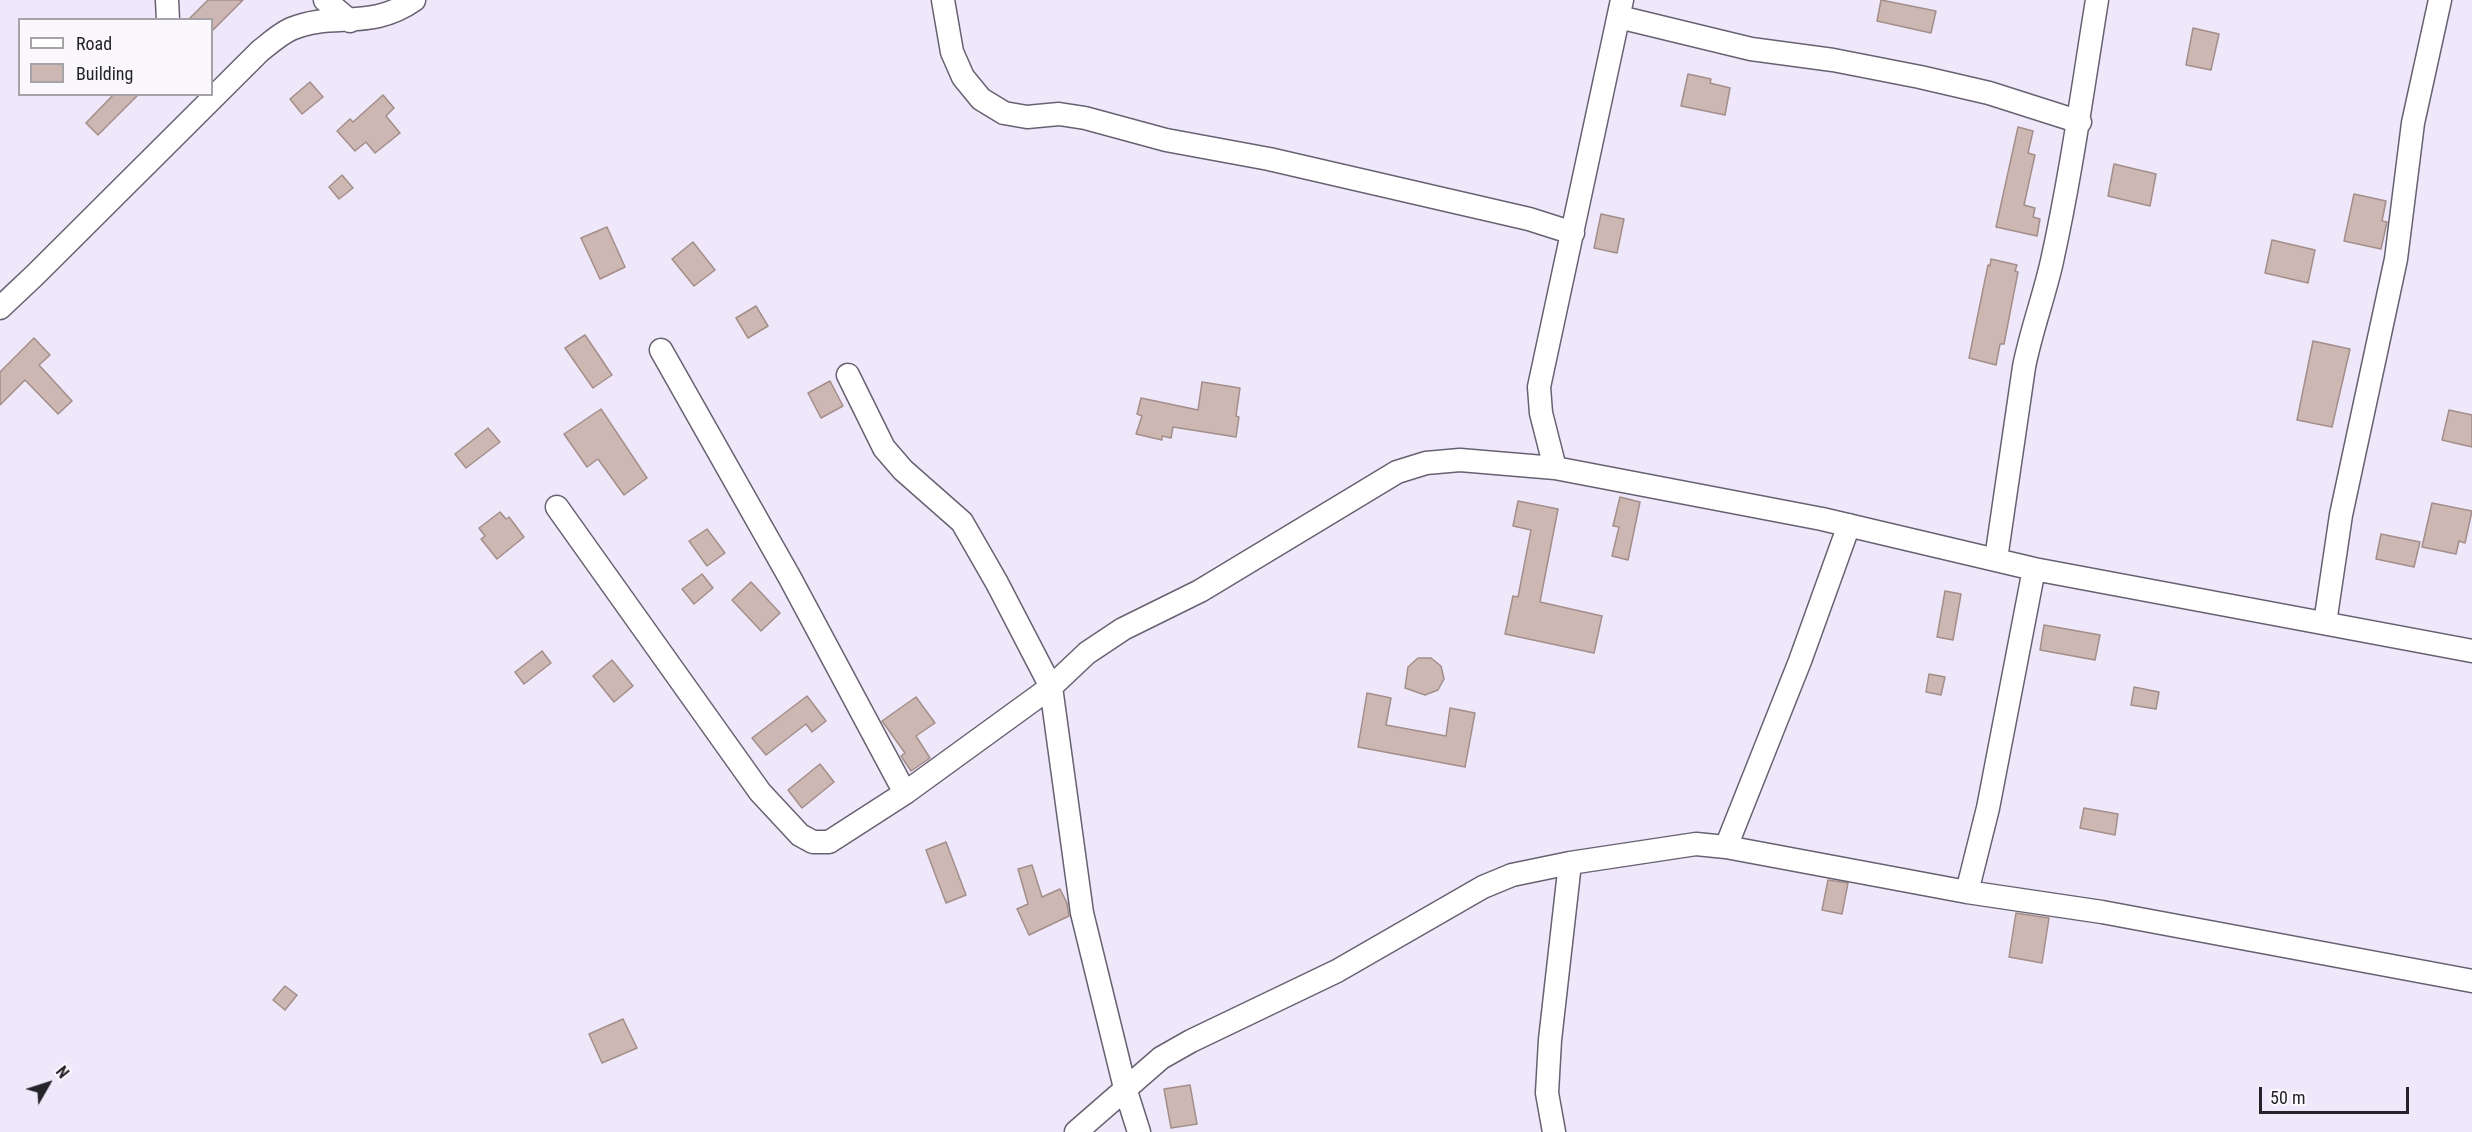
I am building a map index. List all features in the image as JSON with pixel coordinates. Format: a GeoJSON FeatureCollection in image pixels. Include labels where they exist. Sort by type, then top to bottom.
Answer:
{"type":"FeatureCollection","features":[{"type":"Feature","properties":{"kind":"street"},"geometry":{"type":"LineString","coordinates":[[166,0],[168,18]]}},
{"type":"Feature","properties":{"kind":"street"},"geometry":{"type":"LineString","coordinates":[[325,0],[350,21]]}},
{"type":"Feature","properties":{"kind":"street"},"geometry":{"type":"LineString","coordinates":[[219,77],[291,29],[388,15],[414,0]]}},
{"type":"Feature","properties":{"kind":"street"},"geometry":{"type":"LineString","coordinates":[[943,0],[952,52],[963,77],[981,99],[1004,113],[1027,117],[1059,114],[1084,118],[1166,140],[1269,159],[1528,219],[1573,233]]}},
{"type":"Feature","properties":{"kind":"street"},"geometry":{"type":"LineString","coordinates":[[1996,559],[2027,349],[2051,264],[2080,122],[2097,0]]}},
{"type":"Feature","properties":{"kind":"street"},"geometry":{"type":"LineString","coordinates":[[2325,623],[2341,515],[2396,259],[2413,123],[2440,0]]}},
{"type":"Feature","properties":{"kind":"street"},"geometry":{"type":"LineString","coordinates":[[1556,468],[1541,413],[1539,387],[1621,8],[1751,49],[1833,60],[1920,77],[1989,93],[2080,122]]}},
{"type":"Feature","properties":{"kind":"street"},"geometry":{"type":"LineString","coordinates":[[0,308],[201,96]]}},
{"type":"Feature","properties":{"kind":"street"},"geometry":{"type":"LineString","coordinates":[[661,350],[790,578],[905,793]]}},
{"type":"Feature","properties":{"kind":"street"},"geometry":{"type":"LineString","coordinates":[[848,375],[884,448],[903,470],[962,522],[1051,687],[1082,913],[1125,1088],[1139,1132]]}},
{"type":"Feature","properties":{"kind":"street"},"geometry":{"type":"LineString","coordinates":[[557,507],[760,792],[800,835],[813,842],[829,842],[905,793],[1051,687],[1087,653],[1123,628],[1200,591],[1397,472],[1426,463],[1460,460],[1556,468],[1849,525],[2034,569],[2472,651]]}},
{"type":"Feature","properties":{"kind":"street"},"geometry":{"type":"LineString","coordinates":[[1726,847],[1800,661],[1849,525]]}},
{"type":"Feature","properties":{"kind":"street"},"geometry":{"type":"LineString","coordinates":[[1967,892],[1988,808],[2034,569]]}},
{"type":"Feature","properties":{"kind":"street"},"geometry":{"type":"LineString","coordinates":[[1076,1132],[1161,1058],[1337,970],[1483,887],[1512,875],[1570,863],[1696,844],[1726,847],[1967,892],[2102,912],[2472,981]]}},
{"type":"Feature","properties":{"kind":"street"},"geometry":{"type":"LineString","coordinates":[[1554,1132],[1547,1093],[1550,1040],[1570,863]]}},
{"type":"Feature","properties":{"kind":"building"},"geometry":{"type":"Polygon","coordinates":[[[208,0],[243,0],[213,30],[213,18],[190,18],[208,0]]]}},
{"type":"Feature","properties":{"kind":"building"},"geometry":{"type":"Polygon","coordinates":[[[1881,0],[1936,11],[1931,33],[1877,21],[1881,0]]]}},
{"type":"Feature","properties":{"kind":"building"},"geometry":{"type":"Polygon","coordinates":[[[2193,28],[2219,34],[2211,70],[2186,65],[2193,28]]]}},
{"type":"Feature","properties":{"kind":"building"},"geometry":{"type":"Polygon","coordinates":[[[1688,74],[1711,79],[1710,83],[1730,88],[1725,115],[1681,106],[1688,74]]]}},
{"type":"Feature","properties":{"kind":"building"},"geometry":{"type":"Polygon","coordinates":[[[310,82],[323,97],[302,114],[290,99],[310,82]]]}},
{"type":"Feature","properties":{"kind":"building"},"geometry":{"type":"Polygon","coordinates":[[[383,95],[394,108],[386,116],[400,133],[375,153],[366,142],[355,151],[337,131],[350,119],[353,122],[383,95]]]}},
{"type":"Feature","properties":{"kind":"building"},"geometry":{"type":"Polygon","coordinates":[[[112,96],[137,96],[98,135],[86,123],[112,96]]]}},
{"type":"Feature","properties":{"kind":"building"},"geometry":{"type":"Polygon","coordinates":[[[2018,127],[2033,131],[2028,153],[2035,155],[2024,205],[2035,208],[2033,217],[2040,219],[2037,236],[1996,227],[2018,127]]]}},
{"type":"Feature","properties":{"kind":"building"},"geometry":{"type":"Polygon","coordinates":[[[2114,164],[2156,174],[2150,206],[2108,196],[2114,164]]]}},
{"type":"Feature","properties":{"kind":"building"},"geometry":{"type":"Polygon","coordinates":[[[342,175],[353,188],[339,199],[329,187],[342,175]]]}},
{"type":"Feature","properties":{"kind":"building"},"geometry":{"type":"Polygon","coordinates":[[[2354,194],[2386,201],[2382,221],[2387,222],[2381,249],[2344,241],[2354,194]]]}},
{"type":"Feature","properties":{"kind":"building"},"geometry":{"type":"Polygon","coordinates":[[[1601,214],[1624,219],[1617,253],[1594,248],[1601,214]]]}},
{"type":"Feature","properties":{"kind":"building"},"geometry":{"type":"Polygon","coordinates":[[[607,227],[625,267],[600,279],[581,238],[607,227]]]}},
{"type":"Feature","properties":{"kind":"building"},"geometry":{"type":"Polygon","coordinates":[[[2272,240],[2315,250],[2308,283],[2265,273],[2272,240]]]}},
{"type":"Feature","properties":{"kind":"building"},"geometry":{"type":"Polygon","coordinates":[[[693,242],[715,270],[694,286],[672,259],[693,242]]]}},
{"type":"Feature","properties":{"kind":"building"},"geometry":{"type":"Polygon","coordinates":[[[1991,259],[2017,265],[2015,271],[2018,272],[2004,344],[2000,344],[1996,365],[1969,358],[1991,259]]]}},
{"type":"Feature","properties":{"kind":"building"},"geometry":{"type":"Polygon","coordinates":[[[756,306],[768,326],[748,338],[736,318],[756,306]]]}},
{"type":"Feature","properties":{"kind":"building"},"geometry":{"type":"Polygon","coordinates":[[[585,335],[612,375],[593,388],[565,348],[585,335]]]}},
{"type":"Feature","properties":{"kind":"building"},"geometry":{"type":"Polygon","coordinates":[[[34,338],[50,355],[39,365],[72,401],[58,414],[25,380],[0,405],[0,372],[34,338]]]}},
{"type":"Feature","properties":{"kind":"building"},"geometry":{"type":"Polygon","coordinates":[[[2313,341],[2350,349],[2332,427],[2297,420],[2313,341]]]}},
{"type":"Feature","properties":{"kind":"building"},"geometry":{"type":"Polygon","coordinates":[[[830,381],[843,406],[821,418],[808,393],[830,381]]]}},
{"type":"Feature","properties":{"kind":"building"},"geometry":{"type":"Polygon","coordinates":[[[1202,382],[1240,388],[1236,437],[1173,427],[1171,438],[1162,436],[1162,440],[1136,434],[1142,416],[1137,414],[1141,398],[1198,410],[1202,382]]]}},
{"type":"Feature","properties":{"kind":"building"},"geometry":{"type":"Polygon","coordinates":[[[601,409],[647,478],[624,495],[598,459],[587,467],[564,434],[601,409]]]}},
{"type":"Feature","properties":{"kind":"building"},"geometry":{"type":"Polygon","coordinates":[[[2449,410],[2472,415],[2472,447],[2442,440],[2449,410]]]}},
{"type":"Feature","properties":{"kind":"building"},"geometry":{"type":"Polygon","coordinates":[[[488,428],[500,442],[466,468],[455,454],[488,428]]]}},
{"type":"Feature","properties":{"kind":"building"},"geometry":{"type":"Polygon","coordinates":[[[1620,497],[1640,502],[1628,560],[1612,556],[1619,527],[1613,526],[1620,497]]]}},
{"type":"Feature","properties":{"kind":"building"},"geometry":{"type":"Polygon","coordinates":[[[1518,501],[1558,509],[1540,602],[1602,616],[1594,653],[1505,634],[1513,596],[1518,597],[1531,530],[1513,526],[1518,501]]]}},
{"type":"Feature","properties":{"kind":"building"},"geometry":{"type":"Polygon","coordinates":[[[2432,503],[2472,511],[2465,543],[2459,541],[2456,554],[2422,547],[2432,503]]]}},
{"type":"Feature","properties":{"kind":"building"},"geometry":{"type":"Polygon","coordinates":[[[500,512],[506,519],[509,517],[524,537],[497,559],[481,539],[485,536],[479,528],[500,512]]]}},
{"type":"Feature","properties":{"kind":"building"},"geometry":{"type":"Polygon","coordinates":[[[707,529],[725,553],[707,566],[689,541],[707,529]]]}},
{"type":"Feature","properties":{"kind":"building"},"geometry":{"type":"Polygon","coordinates":[[[2381,534],[2420,542],[2414,567],[2376,559],[2381,534]]]}},
{"type":"Feature","properties":{"kind":"building"},"geometry":{"type":"Polygon","coordinates":[[[702,574],[713,588],[694,604],[682,589],[702,574]]]}},
{"type":"Feature","properties":{"kind":"building"},"geometry":{"type":"Polygon","coordinates":[[[751,582],[780,613],[761,631],[732,600],[751,582]]]}},
{"type":"Feature","properties":{"kind":"building"},"geometry":{"type":"Polygon","coordinates":[[[1945,591],[1961,594],[1953,640],[1937,637],[1945,591]]]}},
{"type":"Feature","properties":{"kind":"building"},"geometry":{"type":"Polygon","coordinates":[[[2044,625],[2100,635],[2095,660],[2040,650],[2044,625]]]}},
{"type":"Feature","properties":{"kind":"building"},"geometry":{"type":"Polygon","coordinates":[[[542,651],[551,663],[524,684],[515,672],[542,651]]]}},
{"type":"Feature","properties":{"kind":"building"},"geometry":{"type":"Polygon","coordinates":[[[1418,658],[1431,658],[1441,666],[1444,679],[1438,690],[1425,695],[1405,688],[1408,667],[1418,658]]]}},
{"type":"Feature","properties":{"kind":"building"},"geometry":{"type":"Polygon","coordinates":[[[612,660],[633,686],[614,702],[593,676],[612,660]]]}},
{"type":"Feature","properties":{"kind":"building"},"geometry":{"type":"Polygon","coordinates":[[[1929,674],[1945,677],[1941,695],[1926,692],[1929,674]]]}},
{"type":"Feature","properties":{"kind":"building"},"geometry":{"type":"Polygon","coordinates":[[[2134,687],[2159,692],[2156,709],[2131,705],[2134,687]]]}},
{"type":"Feature","properties":{"kind":"building"},"geometry":{"type":"Polygon","coordinates":[[[1367,693],[1391,698],[1386,725],[1446,736],[1450,708],[1475,713],[1465,767],[1358,747],[1367,693]]]}},
{"type":"Feature","properties":{"kind":"building"},"geometry":{"type":"Polygon","coordinates":[[[807,696],[826,721],[812,732],[806,724],[766,755],[752,738],[807,696]]]}},
{"type":"Feature","properties":{"kind":"building"},"geometry":{"type":"Polygon","coordinates":[[[916,697],[935,723],[916,736],[930,758],[911,771],[901,756],[905,753],[882,721],[916,697]]]}},
{"type":"Feature","properties":{"kind":"building"},"geometry":{"type":"Polygon","coordinates":[[[820,764],[834,782],[802,808],[788,790],[820,764]]]}},
{"type":"Feature","properties":{"kind":"building"},"geometry":{"type":"Polygon","coordinates":[[[2084,808],[2118,814],[2115,835],[2080,828],[2084,808]]]}},
{"type":"Feature","properties":{"kind":"building"},"geometry":{"type":"Polygon","coordinates":[[[946,842],[966,895],[946,903],[926,850],[946,842]]]}},
{"type":"Feature","properties":{"kind":"building"},"geometry":{"type":"Polygon","coordinates":[[[1032,865],[1042,897],[1060,889],[1067,903],[1069,916],[1029,935],[1017,909],[1028,904],[1018,869],[1032,865]]]}},
{"type":"Feature","properties":{"kind":"building"},"geometry":{"type":"Polygon","coordinates":[[[1828,880],[1848,883],[1842,914],[1822,910],[1828,880]]]}},
{"type":"Feature","properties":{"kind":"building"},"geometry":{"type":"Polygon","coordinates":[[[2016,913],[2049,918],[2042,963],[2009,957],[2016,913]]]}},
{"type":"Feature","properties":{"kind":"building"},"geometry":{"type":"Polygon","coordinates":[[[285,986],[297,995],[285,1010],[273,1000],[285,986]]]}},
{"type":"Feature","properties":{"kind":"building"},"geometry":{"type":"Polygon","coordinates":[[[623,1019],[637,1048],[602,1063],[589,1034],[623,1019]]]}},
{"type":"Feature","properties":{"kind":"building"},"geometry":{"type":"Polygon","coordinates":[[[1190,1085],[1197,1124],[1171,1128],[1164,1089],[1190,1085]]]}}]}
